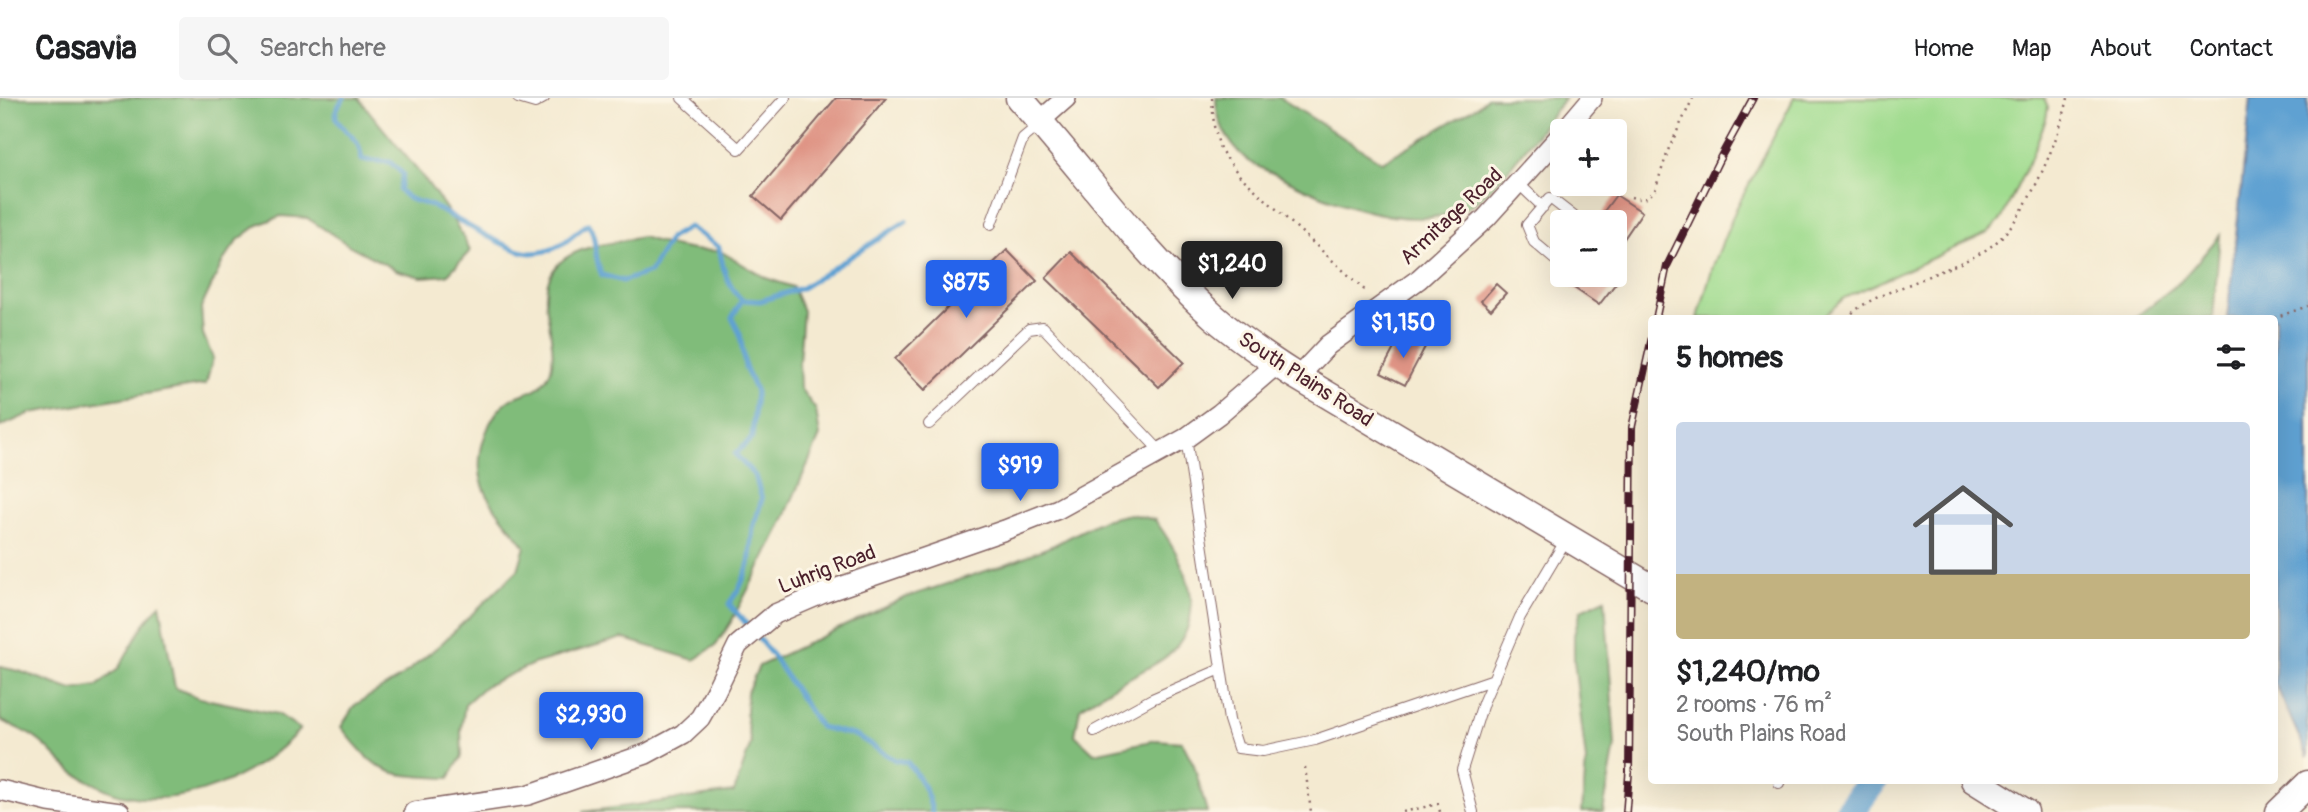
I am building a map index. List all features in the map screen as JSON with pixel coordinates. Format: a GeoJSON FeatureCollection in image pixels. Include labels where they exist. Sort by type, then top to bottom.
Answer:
{"type":"FeatureCollection","features":[{"type":"Feature","properties":{"kind":"main road","name":"South Plains Road"},"geometry":{"type":"LineString","coordinates":[[1019,98],[1172,276],[1214,316],[1288,370],[1648,586]]}},
{"type":"Feature","properties":{"kind":"main road"},"geometry":{"type":"LineString","coordinates":[[1980,784],[2025,812]]}},
{"type":"Feature","properties":{"kind":"main road"},"geometry":{"type":"LineString","coordinates":[[2279,812],[2308,784]]}},
{"type":"Feature","properties":{"kind":"street"},"geometry":{"type":"LineString","coordinates":[[1041,122],[1066,98]]}},
{"type":"Feature","properties":{"kind":"street","name":"Armitage Road"},"geometry":{"type":"LineString","coordinates":[[1575,119],[1592,98]]}},
{"type":"Feature","properties":{"kind":"street","name":"Armitage Road"},"geometry":{"type":"LineString","coordinates":[[1288,370],[1328,345],[1419,279],[1486,218],[1550,148]]}},
{"type":"Feature","properties":{"kind":"street","name":"Luhrig Road"},"geometry":{"type":"LineString","coordinates":[[414,812],[528,795],[646,754],[683,734],[700,718],[738,645],[775,614],[825,592],[1058,509],[1186,438],[1288,370]]}},
{"type":"Feature","properties":{"kind":"street"},"geometry":{"type":"LineString","coordinates":[[0,790],[45,807],[120,812]]}},
{"type":"Feature","properties":{"kind":"lane"},"geometry":{"type":"LineString","coordinates":[[518,98],[535,103],[544,98]]}},
{"type":"Feature","properties":{"kind":"lane"},"geometry":{"type":"LineString","coordinates":[[682,98],[739,149],[785,98]]}},
{"type":"Feature","properties":{"kind":"lane"},"geometry":{"type":"LineString","coordinates":[[991,224],[1023,138],[1041,122]]}},
{"type":"Feature","properties":{"kind":"lane"},"geometry":{"type":"LineString","coordinates":[[1519,184],[1543,207]]}},
{"type":"Feature","properties":{"kind":"lane"},"geometry":{"type":"LineString","coordinates":[[1550,256],[1534,242],[1527,225],[1550,198],[1566,210]]}},
{"type":"Feature","properties":{"kind":"lane"},"geometry":{"type":"LineString","coordinates":[[929,424],[1029,329],[1044,327],[1161,453]]}},
{"type":"Feature","properties":{"kind":"lane"},"geometry":{"type":"LineString","coordinates":[[1186,438],[1228,720],[1238,748],[1263,751],[1315,740],[1494,680]]}},
{"type":"Feature","properties":{"kind":"lane"},"geometry":{"type":"LineString","coordinates":[[1473,812],[1462,770],[1483,703],[1520,617],[1567,537]]}},
{"type":"Feature","properties":{"kind":"lane"},"geometry":{"type":"LineString","coordinates":[[1094,731],[1152,699],[1221,669]]}},
{"type":"Feature","properties":{"kind":"path"},"geometry":{"type":"LineString","coordinates":[[1212,98],[1214,126],[1220,149],[1239,175],[1383,306]]}},
{"type":"Feature","properties":{"kind":"path"},"geometry":{"type":"LineString","coordinates":[[1631,197],[1648,198],[1655,190],[1669,148],[1693,98]]}},
{"type":"Feature","properties":{"kind":"path"},"geometry":{"type":"LineString","coordinates":[[1851,315],[1868,302],[1991,247],[2006,233],[2022,210],[2052,150],[2064,120],[2068,98]]}},
{"type":"Feature","properties":{"kind":"path"},"geometry":{"type":"LineString","coordinates":[[2278,317],[2308,306]]}},
{"type":"Feature","properties":{"kind":"path"},"geometry":{"type":"LineString","coordinates":[[1305,767],[1311,812]]}},
{"type":"Feature","properties":{"kind":"path"},"geometry":{"type":"LineString","coordinates":[[1403,812],[1438,804],[1440,812]]}},
{"type":"Feature","properties":{"kind":"green space"},"geometry":{"type":"Polygon","coordinates":[[[0,98],[359,98],[447,210],[470,251],[447,275],[421,277],[396,270],[350,246],[307,218],[281,216],[258,225],[238,240],[223,261],[201,308],[203,334],[213,358],[206,384],[31,413],[0,427],[0,98]]]}},
{"type":"Feature","properties":{"kind":"green space"},"geometry":{"type":"Polygon","coordinates":[[[1216,98],[1280,98],[1382,162],[1478,106],[1487,98],[1565,98],[1504,174],[1478,200],[1466,208],[1444,215],[1421,218],[1397,217],[1348,205],[1303,188],[1253,164],[1228,138],[1218,115],[1216,98]]]}},
{"type":"Feature","properties":{"kind":"green space"},"geometry":{"type":"Polygon","coordinates":[[[1794,98],[2044,98],[2048,107],[2030,160],[2002,218],[1988,233],[1844,298],[1825,315],[1699,315],[1713,266],[1736,209],[1794,98]]]}},
{"type":"Feature","properties":{"kind":"green space"},"geometry":{"type":"Polygon","coordinates":[[[2220,235],[2213,315],[2138,315],[2181,281],[2220,235]]]}},
{"type":"Feature","properties":{"kind":"green space"},"geometry":{"type":"Polygon","coordinates":[[[642,237],[693,250],[720,251],[766,278],[793,287],[803,311],[800,388],[816,410],[820,436],[779,530],[731,622],[716,645],[694,660],[622,638],[533,664],[485,686],[465,704],[461,730],[462,756],[449,778],[411,776],[386,770],[366,756],[341,727],[355,705],[401,677],[442,643],[518,570],[525,546],[487,495],[482,482],[481,451],[488,428],[499,410],[511,399],[541,385],[551,370],[552,346],[546,299],[549,278],[567,257],[580,251],[642,237]]]}},
{"type":"Feature","properties":{"kind":"green space"},"geometry":{"type":"Polygon","coordinates":[[[1130,514],[1155,520],[1176,552],[1189,587],[1189,623],[1182,639],[1168,655],[1080,708],[1075,735],[1094,753],[1156,740],[1182,742],[1194,765],[1207,812],[582,812],[734,792],[751,743],[746,718],[747,692],[759,666],[904,598],[1004,565],[1054,545],[1103,520],[1130,514]]]}},
{"type":"Feature","properties":{"kind":"green space"},"geometry":{"type":"Polygon","coordinates":[[[1605,599],[1615,746],[1603,812],[1582,812],[1586,761],[1574,661],[1574,635],[1581,610],[1605,599]]]}},
{"type":"Feature","properties":{"kind":"green space"},"geometry":{"type":"Polygon","coordinates":[[[160,604],[175,688],[200,698],[278,714],[300,729],[283,746],[242,774],[219,785],[195,793],[146,798],[122,795],[78,775],[34,737],[0,720],[0,667],[72,690],[97,686],[118,669],[144,624],[160,604]]]}},
{"type":"Feature","properties":{"kind":"water"},"geometry":{"type":"Polygon","coordinates":[[[2251,98],[2308,98],[2308,757],[2278,690],[2278,315],[2227,315],[2251,98]]]}},
{"type":"Feature","properties":{"kind":"building"},"geometry":{"type":"Polygon","coordinates":[[[836,98],[886,98],[781,220],[753,196],[836,98]]]}},
{"type":"Feature","properties":{"kind":"building"},"geometry":{"type":"Polygon","coordinates":[[[1618,196],[1642,212],[1627,234],[1627,210],[1605,210],[1618,196]]]}},
{"type":"Feature","properties":{"kind":"building"},"geometry":{"type":"Polygon","coordinates":[[[1007,250],[1037,281],[925,390],[895,359],[1007,250]]]}},
{"type":"Feature","properties":{"kind":"building"},"geometry":{"type":"Polygon","coordinates":[[[1071,252],[1184,362],[1159,387],[1046,278],[1071,252]]]}},
{"type":"Feature","properties":{"kind":"building"},"geometry":{"type":"Polygon","coordinates":[[[1496,284],[1506,293],[1491,310],[1481,301],[1496,284]]]}},
{"type":"Feature","properties":{"kind":"building"},"geometry":{"type":"Polygon","coordinates":[[[1573,287],[1613,287],[1599,305],[1573,287]]]}},
{"type":"Feature","properties":{"kind":"building"},"geometry":{"type":"Polygon","coordinates":[[[1401,335],[1425,347],[1405,385],[1381,373],[1401,335]]]}},
{"type":"Feature","properties":{"kind":"waterway"},"geometry":{"type":"LineString","coordinates":[[344,98],[338,106],[336,118],[357,143],[362,160],[390,162],[403,174],[399,190],[406,196],[432,206],[510,247],[531,253],[549,250],[562,244],[588,224],[602,275],[623,281],[650,272],[670,238],[689,227],[719,247],[729,282],[742,300],[732,318],[740,334],[745,367],[756,392],[752,438],[735,454],[755,476],[762,499],[753,528],[749,565],[729,604],[751,629]]}},
{"type":"Feature","properties":{"kind":"waterway"},"geometry":{"type":"LineString","coordinates":[[742,300],[760,301],[802,288],[906,221]]}},
{"type":"Feature","properties":{"kind":"waterway"},"geometry":{"type":"LineString","coordinates":[[757,637],[820,727],[857,736],[895,760],[907,762],[923,785],[932,812]]}},
{"type":"Feature","properties":{"kind":"waterway"},"geometry":{"type":"LineString","coordinates":[[1849,812],[1870,784]]}},
{"type":"Feature","properties":{"kind":"railway"},"geometry":{"type":"LineString","coordinates":[[1657,315],[1667,266],[1753,98]]}},
{"type":"Feature","properties":{"kind":"railway"},"geometry":{"type":"LineString","coordinates":[[1626,812],[1629,773],[1632,427],[1648,355]]}}]}
